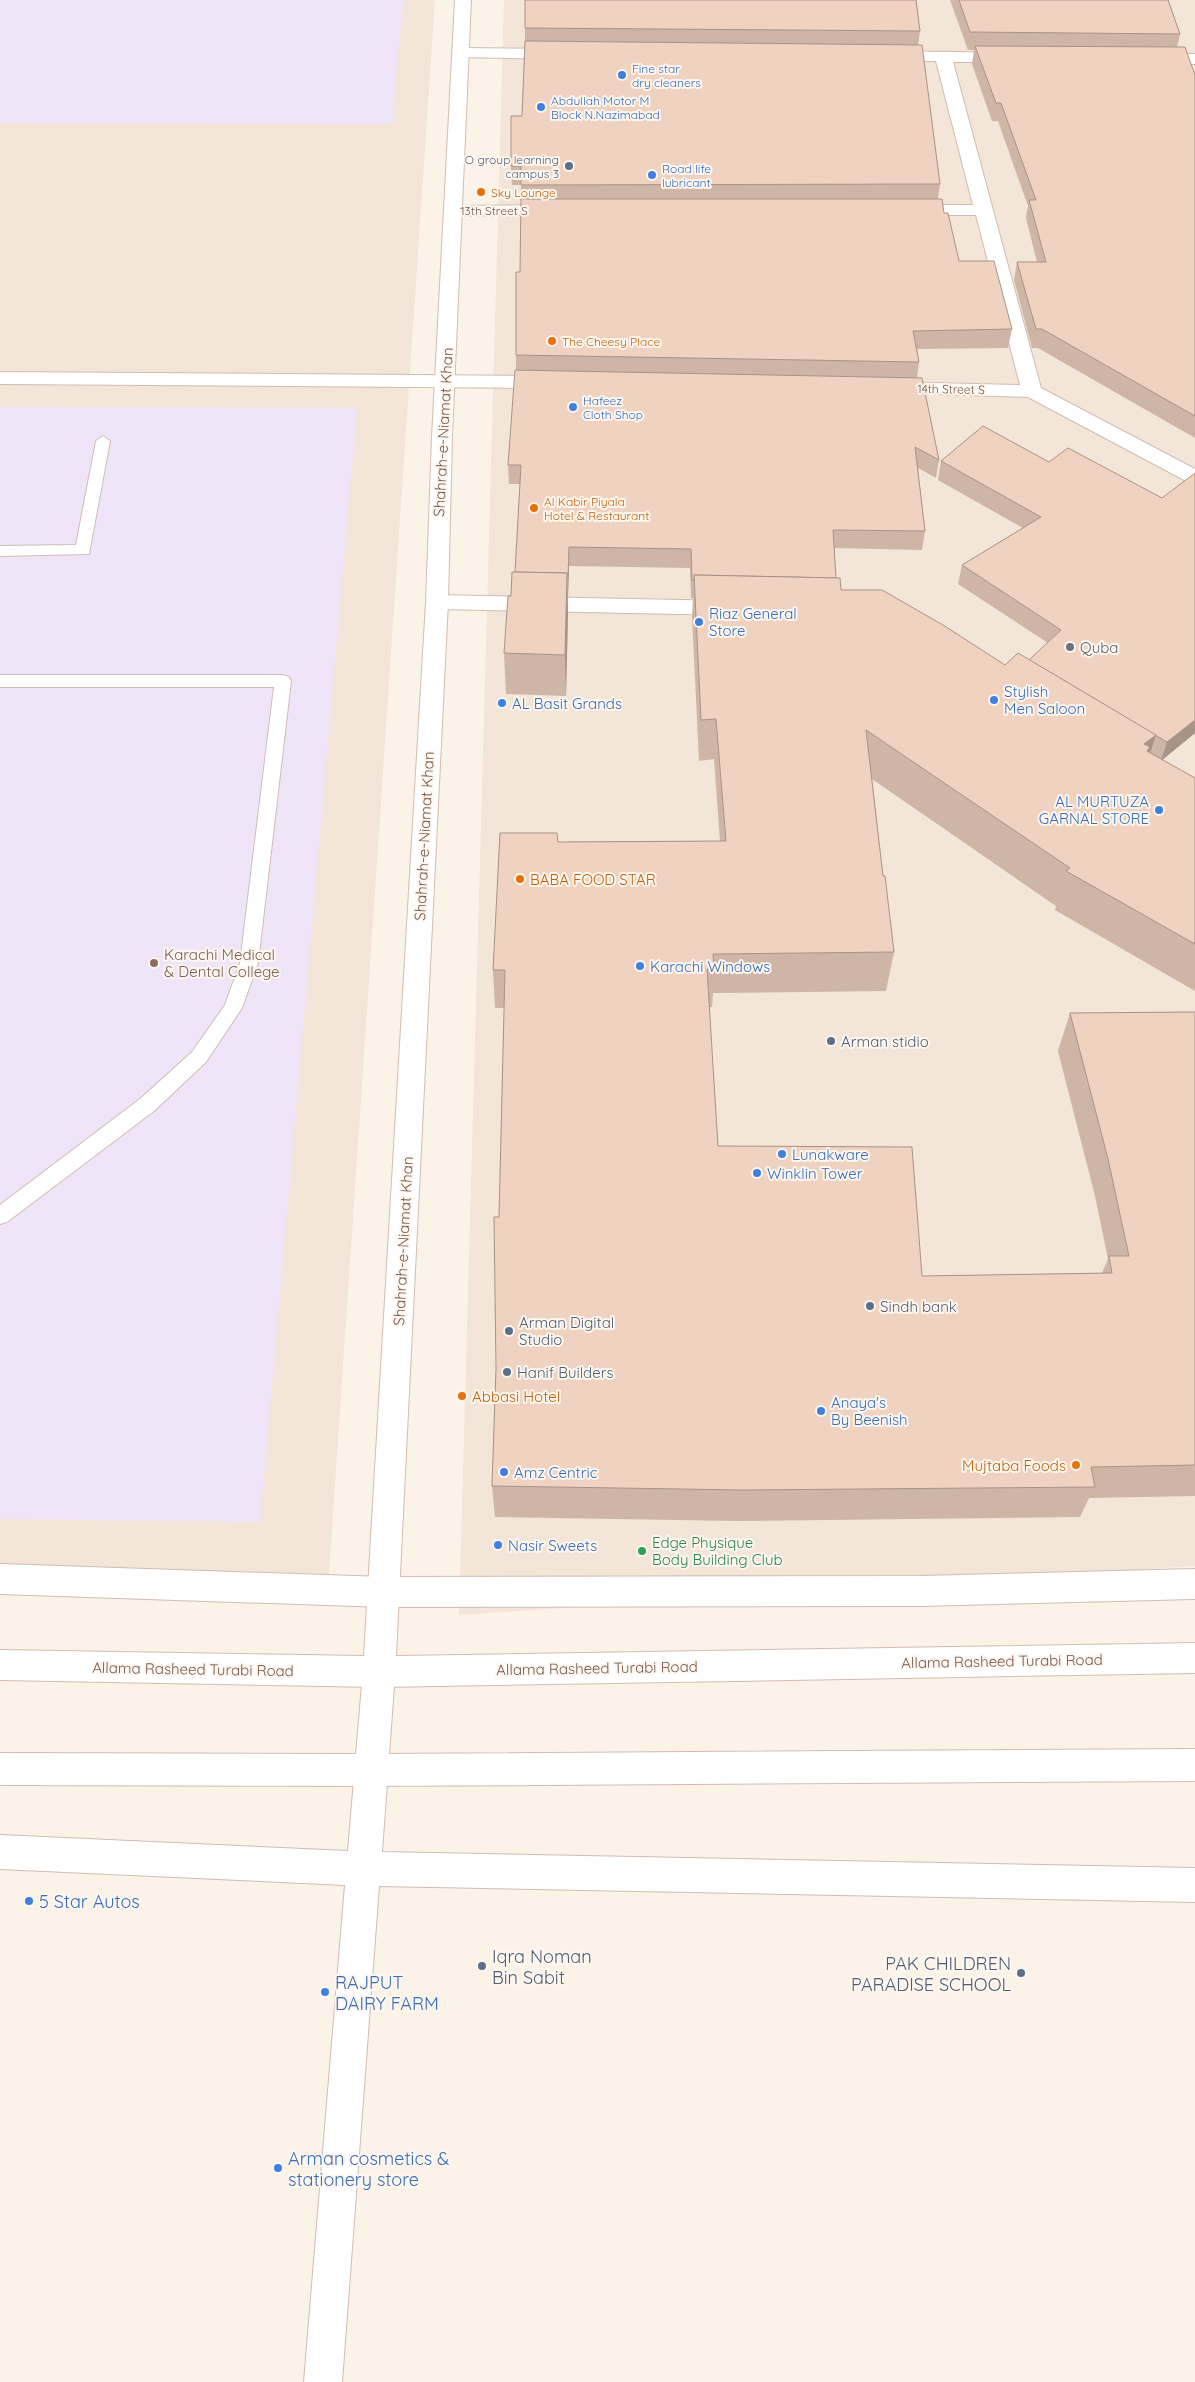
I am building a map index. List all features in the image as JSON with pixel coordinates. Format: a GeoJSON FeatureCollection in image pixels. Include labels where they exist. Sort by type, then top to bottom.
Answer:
{"type":"FeatureCollection","features":[{"type":"Feature","properties":{"kind":"street","name":"Shahrah-e-Niamat Khan"},"geometry":{"type":"LineString","coordinates":[[323,2382],[384,1592],[437,602],[445,380],[463,0]]}},
{"type":"Feature","properties":{"kind":"street"},"geometry":{"type":"LineString","coordinates":[[461,53],[579,54]]}},
{"type":"Feature","properties":{"kind":"street"},"geometry":{"type":"LineString","coordinates":[[864,56],[1030,57]]}},
{"type":"Feature","properties":{"kind":"street"},"geometry":{"type":"LineString","coordinates":[[943,56],[1032,391]]}},
{"type":"Feature","properties":{"kind":"street"},"geometry":{"type":"LineString","coordinates":[[1137,58],[1195,59]]}},
{"type":"Feature","properties":{"kind":"street","name":"13th Street S"},"geometry":{"type":"LineString","coordinates":[[453,210],[581,210]]}},
{"type":"Feature","properties":{"kind":"street"},"geometry":{"type":"LineString","coordinates":[[886,210],[984,210]]}},
{"type":"Feature","properties":{"kind":"street"},"geometry":{"type":"LineString","coordinates":[[0,378],[575,382]]}},
{"type":"Feature","properties":{"kind":"street","name":"14th Street S"},"geometry":{"type":"LineString","coordinates":[[873,388],[1032,391],[1195,477]]}},
{"type":"Feature","properties":{"kind":"street"},"geometry":{"type":"LineString","coordinates":[[437,602],[753,609]]}},
{"type":"Feature","properties":{"kind":"street"},"geometry":{"type":"LineString","coordinates":[[0,1579],[384,1592],[921,1591],[1195,1584]]}},
{"type":"Feature","properties":{"kind":"street","name":"Allama Rasheed Turabi Road"},"geometry":{"type":"LineString","coordinates":[[0,1665],[379,1672],[1195,1658]]}},
{"type":"Feature","properties":{"kind":"street"},"geometry":{"type":"LineString","coordinates":[[0,1769],[370,1770],[1195,1765]]}},
{"type":"Feature","properties":{"kind":"street"},"geometry":{"type":"LineString","coordinates":[[0,1852],[363,1869],[1195,1885]]}},
{"type":"Feature","properties":{"kind":"lane"},"geometry":{"type":"LineString","coordinates":[[0,551],[83,550],[103,441]]}},
{"type":"Feature","properties":{"kind":"lane"},"geometry":{"type":"LineString","coordinates":[[0,681],[283,681],[249,963],[232,1008],[200,1057],[147,1105],[0,1216]]}},
{"type":"Feature","properties":{"kind":"shaded area"},"geometry":{"type":"Polygon","coordinates":[[[0,0],[435,0],[329,1574],[0,1565],[0,0]]]}},
{"type":"Feature","properties":{"kind":"shaded area"},"geometry":{"type":"Polygon","coordinates":[[[0,0],[403,0],[392,124],[0,123],[0,0]]]}},
{"type":"Feature","properties":{"kind":"shaded area"},"geometry":{"type":"Polygon","coordinates":[[[504,0],[1195,0],[1195,1566],[459,1615],[504,0]]]}},
{"type":"Feature","properties":{"kind":"shaded area","name":"Karachi Medical & Dental College"},"geometry":{"type":"Polygon","coordinates":[[[0,407],[357,408],[260,1522],[0,1519],[0,407]]]}},
{"type":"Feature","properties":{"kind":"building"},"geometry":{"type":"Polygon","coordinates":[[[525,0],[916,0],[920,31],[525,28],[525,0]]]}},
{"type":"Feature","properties":{"kind":"building"},"geometry":{"type":"Polygon","coordinates":[[[959,0],[1168,0],[1180,34],[970,32],[959,0]]]}},
{"type":"Feature","properties":{"kind":"building"},"geometry":{"type":"Polygon","coordinates":[[[525,41],[922,45],[940,184],[521,185],[521,166],[511,166],[511,116],[522,116],[525,41]]]}},
{"type":"Feature","properties":{"kind":"building"},"geometry":{"type":"Polygon","coordinates":[[[975,46],[1185,47],[1195,75],[1195,416],[1042,329],[1036,329],[1017,262],[1046,262],[1029,200],[1036,200],[1001,103],[996,103],[975,46]]]}},
{"type":"Feature","properties":{"kind":"building"},"geometry":{"type":"Polygon","coordinates":[[[521,199],[942,199],[944,213],[948,213],[959,261],[994,261],[1012,329],[913,331],[919,362],[516,355],[516,272],[520,272],[521,199]]]}},
{"type":"Feature","properties":{"kind":"building"},"geometry":{"type":"Polygon","coordinates":[[[515,370],[922,378],[939,460],[915,447],[925,531],[833,530],[836,578],[694,575],[694,580],[692,580],[691,549],[569,547],[568,577],[567,573],[515,572],[521,465],[508,465],[515,370]]]}},
{"type":"Feature","properties":{"kind":"building"},"geometry":{"type":"Polygon","coordinates":[[[983,426],[1049,462],[1068,448],[1162,498],[1195,473],[1195,720],[1167,742],[1029,660],[1061,630],[962,565],[1041,517],[941,461],[983,426]]]}},
{"type":"Feature","properties":{"kind":"building"},"geometry":{"type":"Polygon","coordinates":[[[512,572],[567,573],[565,655],[504,653],[508,596],[511,596],[512,572]]]}},
{"type":"Feature","properties":{"kind":"building"},"geometry":{"type":"Polygon","coordinates":[[[694,575],[840,578],[841,590],[882,590],[943,625],[1005,665],[1018,653],[1156,735],[1144,744],[1150,747],[1147,751],[1195,778],[1195,944],[1066,871],[1070,868],[866,730],[894,952],[713,954],[714,969],[707,969],[718,1146],[912,1147],[922,1276],[1112,1273],[1109,1256],[1129,1256],[1108,1159],[1070,1013],[1195,1012],[1195,1465],[1091,1467],[1095,1487],[743,1490],[492,1486],[496,1368],[494,1217],[499,1217],[505,970],[493,970],[500,833],[557,833],[558,842],[726,841],[716,719],[701,720],[694,575]]]}},
{"type":"Feature","properties":{"kind":"place","name":"Fine star dry cleaners"},"geometry":{"type":"Point","coordinates":[622,75]}},
{"type":"Feature","properties":{"kind":"place","name":"Abdullah Motor M Block N.Nazimabad"},"geometry":{"type":"Point","coordinates":[541,107]}},
{"type":"Feature","properties":{"kind":"place","name":"O group learning campus 3"},"geometry":{"type":"Point","coordinates":[569,166]}},
{"type":"Feature","properties":{"kind":"place","name":"Road life lubricant"},"geometry":{"type":"Point","coordinates":[652,175]}},
{"type":"Feature","properties":{"kind":"place","name":"Sky Lounge"},"geometry":{"type":"Point","coordinates":[481,192]}},
{"type":"Feature","properties":{"kind":"place","name":"The Cheesy Place"},"geometry":{"type":"Point","coordinates":[552,341]}},
{"type":"Feature","properties":{"kind":"place","name":"Hafeez Cloth Shop"},"geometry":{"type":"Point","coordinates":[573,407]}},
{"type":"Feature","properties":{"kind":"place","name":"Al Kabir Piyala Hotel & Restaurant"},"geometry":{"type":"Point","coordinates":[534,508]}},
{"type":"Feature","properties":{"kind":"place","name":"Riaz General Store"},"geometry":{"type":"Point","coordinates":[699,622]}},
{"type":"Feature","properties":{"kind":"place","name":"Quba"},"geometry":{"type":"Point","coordinates":[1070,647]}},
{"type":"Feature","properties":{"kind":"place","name":"Stylish Men Saloon"},"geometry":{"type":"Point","coordinates":[994,700]}},
{"type":"Feature","properties":{"kind":"place","name":"AL Basit Grands"},"geometry":{"type":"Point","coordinates":[502,703]}},
{"type":"Feature","properties":{"kind":"place","name":"AL MURTUZA GARNAL STORE"},"geometry":{"type":"Point","coordinates":[1159,810]}},
{"type":"Feature","properties":{"kind":"place","name":"BABA FOOD STAR"},"geometry":{"type":"Point","coordinates":[520,879]}},
{"type":"Feature","properties":{"kind":"place","name":"Karachi Medical & Dental College"},"geometry":{"type":"Point","coordinates":[154,963]}},
{"type":"Feature","properties":{"kind":"place","name":"Karachi Windows"},"geometry":{"type":"Point","coordinates":[640,966]}},
{"type":"Feature","properties":{"kind":"place","name":"Arman stidio"},"geometry":{"type":"Point","coordinates":[831,1041]}},
{"type":"Feature","properties":{"kind":"place","name":"Lunakware"},"geometry":{"type":"Point","coordinates":[782,1154]}},
{"type":"Feature","properties":{"kind":"place","name":"Winklin Tower"},"geometry":{"type":"Point","coordinates":[757,1173]}},
{"type":"Feature","properties":{"kind":"place","name":"Sindh bank"},"geometry":{"type":"Point","coordinates":[870,1306]}},
{"type":"Feature","properties":{"kind":"place","name":"Arman Digital Studio"},"geometry":{"type":"Point","coordinates":[509,1331]}},
{"type":"Feature","properties":{"kind":"place","name":"Hanif Builders"},"geometry":{"type":"Point","coordinates":[507,1372]}},
{"type":"Feature","properties":{"kind":"place","name":"Abbasi Hotel"},"geometry":{"type":"Point","coordinates":[462,1396]}},
{"type":"Feature","properties":{"kind":"place","name":"Anaya's By Beenish"},"geometry":{"type":"Point","coordinates":[821,1411]}},
{"type":"Feature","properties":{"kind":"place","name":"Mujtaba Foods"},"geometry":{"type":"Point","coordinates":[1076,1465]}},
{"type":"Feature","properties":{"kind":"place","name":"Amz Centric"},"geometry":{"type":"Point","coordinates":[504,1472]}},
{"type":"Feature","properties":{"kind":"place","name":"Nasir Sweets"},"geometry":{"type":"Point","coordinates":[498,1545]}},
{"type":"Feature","properties":{"kind":"place","name":"Edge Physique Body Building Club"},"geometry":{"type":"Point","coordinates":[642,1551]}},
{"type":"Feature","properties":{"kind":"place","name":"5 Star Autos"},"geometry":{"type":"Point","coordinates":[29,1901]}},
{"type":"Feature","properties":{"kind":"place","name":"Iqra Noman Bin Sabit"},"geometry":{"type":"Point","coordinates":[482,1966]}},
{"type":"Feature","properties":{"kind":"place","name":"PAK CHILDREN PARADISE SCHOOL"},"geometry":{"type":"Point","coordinates":[1021,1973]}},
{"type":"Feature","properties":{"kind":"place","name":"RAJPUT DAIRY FARM"},"geometry":{"type":"Point","coordinates":[325,1992]}},
{"type":"Feature","properties":{"kind":"place","name":"Arman cosmetics & stationery store"},"geometry":{"type":"Point","coordinates":[278,2168]}}]}
